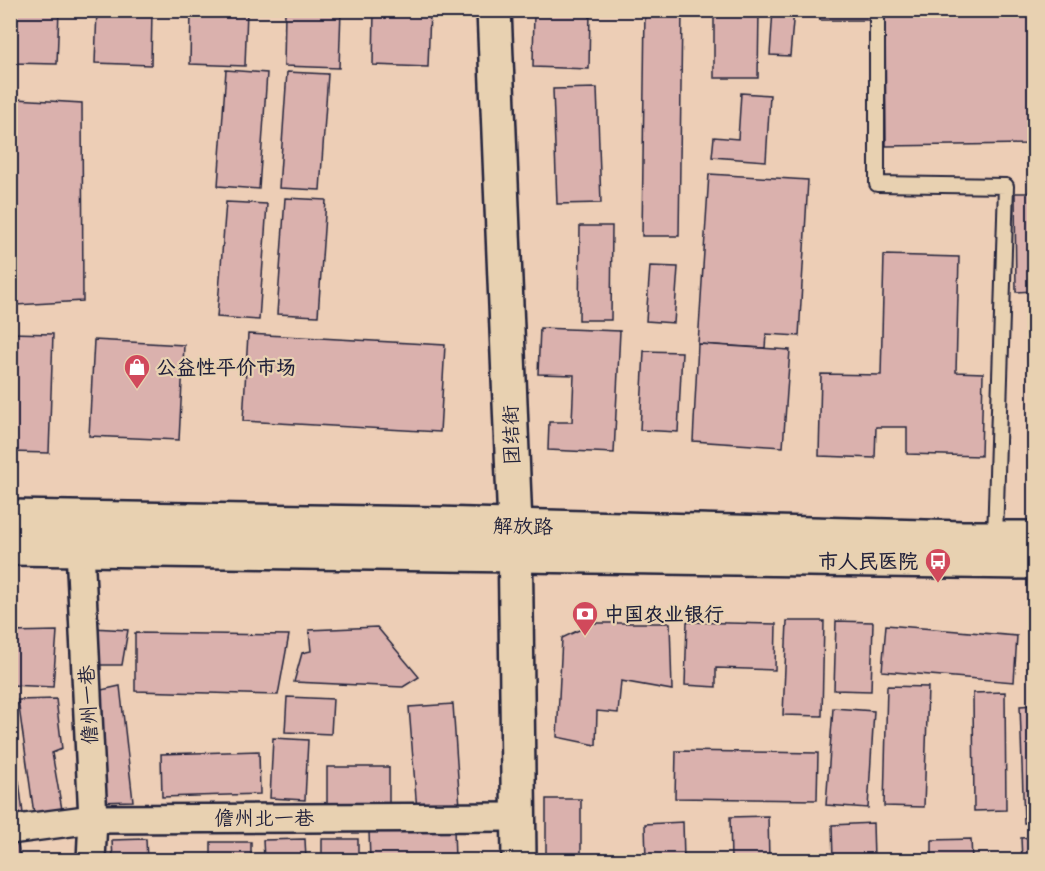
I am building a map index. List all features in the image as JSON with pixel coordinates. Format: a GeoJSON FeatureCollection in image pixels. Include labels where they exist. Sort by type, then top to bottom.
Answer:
{"type":"FeatureCollection","features":[{"type":"Feature","properties":{"kind":"main road","name":"团结街"},"geometry":{"type":"LineString","coordinates":[[494,10],[515,541],[519,861]]}},
{"type":"Feature","properties":{"kind":"main road","name":"解放路"},"geometry":{"type":"LineString","coordinates":[[10,517],[515,541],[995,549],[1035,538]]}},
{"type":"Feature","properties":{"kind":"main road","name":"解放路"},"geometry":{"type":"LineString","coordinates":[[10,548],[80,549],[515,541]]}},
{"type":"Feature","properties":{"kind":"main road","name":"解放路"},"geometry":{"type":"LineString","coordinates":[[995,549],[1035,562]]}},
{"type":"Feature","properties":{"kind":"street","name":"儋州一巷"},"geometry":{"type":"LineString","coordinates":[[80,549],[93,819],[91,861]]}},
{"type":"Feature","properties":{"kind":"street","name":"儋州北一巷"},"geometry":{"type":"LineString","coordinates":[[10,830],[93,819],[518,817]]}},
{"type":"Feature","properties":{"kind":"lane"},"geometry":{"type":"LineString","coordinates":[[878,10],[877,184],[1006,186],[995,549]]}},
{"type":"Feature","properties":{"kind":"building"},"geometry":{"type":"Polygon","coordinates":[[[10,10],[59,10],[57,64],[10,63],[10,10]]]}},
{"type":"Feature","properties":{"kind":"building"},"geometry":{"type":"Polygon","coordinates":[[[97,10],[152,10],[151,65],[95,63],[97,10]]]}},
{"type":"Feature","properties":{"kind":"building"},"geometry":{"type":"Polygon","coordinates":[[[191,10],[247,10],[245,66],[190,64],[191,10]]]}},
{"type":"Feature","properties":{"kind":"building"},"geometry":{"type":"Polygon","coordinates":[[[285,10],[341,10],[339,68],[284,66],[285,10]]]}},
{"type":"Feature","properties":{"kind":"building"},"geometry":{"type":"Polygon","coordinates":[[[374,10],[430,10],[428,67],[373,65],[374,10]]]}},
{"type":"Feature","properties":{"kind":"building"},"geometry":{"type":"Polygon","coordinates":[[[534,10],[590,10],[589,69],[533,67],[534,10]]]}},
{"type":"Feature","properties":{"kind":"building"},"geometry":{"type":"Polygon","coordinates":[[[645,10],[682,10],[679,236],[642,236],[645,10]]]}},
{"type":"Feature","properties":{"kind":"building"},"geometry":{"type":"Polygon","coordinates":[[[714,10],[759,10],[758,78],[714,78],[714,10]]]}},
{"type":"Feature","properties":{"kind":"building"},"geometry":{"type":"Polygon","coordinates":[[[773,10],[794,10],[790,56],[770,55],[773,10]]]}},
{"type":"Feature","properties":{"kind":"building"},"geometry":{"type":"Polygon","coordinates":[[[820,10],[870,10],[870,20],[820,20],[820,10]]]}},
{"type":"Feature","properties":{"kind":"building"},"geometry":{"type":"Polygon","coordinates":[[[1034,12],[1034,144],[886,146],[885,14],[1034,12]]]}},
{"type":"Feature","properties":{"kind":"building"},"geometry":{"type":"Polygon","coordinates":[[[226,70],[267,73],[259,189],[218,186],[226,70]]]}},
{"type":"Feature","properties":{"kind":"building"},"geometry":{"type":"Polygon","coordinates":[[[287,72],[328,74],[320,190],[279,188],[287,72]]]}},
{"type":"Feature","properties":{"kind":"building"},"geometry":{"type":"Polygon","coordinates":[[[597,88],[601,203],[557,204],[553,89],[597,88]]]}},
{"type":"Feature","properties":{"kind":"building"},"geometry":{"type":"Polygon","coordinates":[[[741,93],[770,95],[766,161],[712,157],[714,137],[738,139],[741,93]]]}},
{"type":"Feature","properties":{"kind":"building"},"geometry":{"type":"Polygon","coordinates":[[[16,99],[82,103],[83,301],[16,305],[16,99]]]}},
{"type":"Feature","properties":{"kind":"building"},"geometry":{"type":"Polygon","coordinates":[[[709,174],[808,180],[799,336],[766,334],[765,348],[698,344],[709,174]]]}},
{"type":"Feature","properties":{"kind":"building"},"geometry":{"type":"Polygon","coordinates":[[[1015,193],[1034,193],[1034,291],[1016,292],[1015,193]]]}},
{"type":"Feature","properties":{"kind":"building"},"geometry":{"type":"Polygon","coordinates":[[[285,198],[326,200],[318,316],[277,314],[285,198]]]}},
{"type":"Feature","properties":{"kind":"building"},"geometry":{"type":"Polygon","coordinates":[[[226,202],[267,204],[259,320],[217,317],[226,202]]]}},
{"type":"Feature","properties":{"kind":"building"},"geometry":{"type":"Polygon","coordinates":[[[580,226],[612,226],[611,320],[579,320],[580,226]]]}},
{"type":"Feature","properties":{"kind":"building"},"geometry":{"type":"Polygon","coordinates":[[[884,255],[959,257],[956,372],[983,373],[981,456],[907,454],[907,427],[876,427],[875,458],[819,456],[821,374],[881,375],[884,255]]]}},
{"type":"Feature","properties":{"kind":"building"},"geometry":{"type":"Polygon","coordinates":[[[650,266],[678,267],[674,323],[646,321],[650,266]]]}},
{"type":"Feature","properties":{"kind":"building"},"geometry":{"type":"Polygon","coordinates":[[[540,328],[620,331],[614,453],[548,450],[549,422],[572,422],[574,375],[538,374],[540,328]]]}},
{"type":"Feature","properties":{"kind":"building"},"geometry":{"type":"Polygon","coordinates":[[[10,333],[53,334],[49,453],[10,452],[10,333]]]}},
{"type":"Feature","properties":{"kind":"building"},"geometry":{"type":"Polygon","coordinates":[[[248,334],[445,345],[440,432],[243,421],[248,334]]]}},
{"type":"Feature","properties":{"kind":"building","name":"公益性平价市场"},"geometry":{"type":"Polygon","coordinates":[[[94,340],[184,345],[179,440],[89,436],[94,340]]]}},
{"type":"Feature","properties":{"kind":"building"},"geometry":{"type":"Polygon","coordinates":[[[698,344],[790,350],[783,447],[693,441],[698,344]]]}},
{"type":"Feature","properties":{"kind":"building"},"geometry":{"type":"Polygon","coordinates":[[[644,351],[682,352],[678,432],[640,430],[644,351]]]}},
{"type":"Feature","properties":{"kind":"building"},"geometry":{"type":"Polygon","coordinates":[[[787,621],[824,621],[822,716],[783,715],[787,621]]]}},
{"type":"Feature","properties":{"kind":"building"},"geometry":{"type":"Polygon","coordinates":[[[836,621],[873,622],[871,691],[834,690],[836,621]]]}},
{"type":"Feature","properties":{"kind":"building"},"geometry":{"type":"Polygon","coordinates":[[[687,622],[776,624],[775,670],[716,668],[716,687],[685,685],[687,622]]]}},
{"type":"Feature","properties":{"kind":"building"},"geometry":{"type":"Polygon","coordinates":[[[594,623],[670,623],[672,690],[621,681],[618,713],[597,711],[596,745],[557,737],[562,638],[594,623]]]}},
{"type":"Feature","properties":{"kind":"building"},"geometry":{"type":"Polygon","coordinates":[[[886,625],[1017,636],[1014,682],[882,671],[886,625]]]}},
{"type":"Feature","properties":{"kind":"building"},"geometry":{"type":"Polygon","coordinates":[[[377,627],[419,677],[403,687],[294,682],[302,653],[311,651],[309,630],[377,627]]]}},
{"type":"Feature","properties":{"kind":"building"},"geometry":{"type":"Polygon","coordinates":[[[92,628],[128,630],[122,665],[91,665],[92,628]]]}},
{"type":"Feature","properties":{"kind":"building"},"geometry":{"type":"Polygon","coordinates":[[[57,631],[53,687],[10,685],[10,632],[57,631]]]}},
{"type":"Feature","properties":{"kind":"building"},"geometry":{"type":"Polygon","coordinates":[[[135,633],[289,635],[278,695],[135,691],[135,633]]]}},
{"type":"Feature","properties":{"kind":"building"},"geometry":{"type":"Polygon","coordinates":[[[120,686],[133,801],[98,802],[92,692],[120,686]]]}},
{"type":"Feature","properties":{"kind":"building"},"geometry":{"type":"Polygon","coordinates":[[[887,686],[928,687],[924,807],[884,806],[887,686]]]}},
{"type":"Feature","properties":{"kind":"building"},"geometry":{"type":"Polygon","coordinates":[[[1005,692],[1006,810],[974,811],[973,693],[1005,692]]]}},
{"type":"Feature","properties":{"kind":"building"},"geometry":{"type":"Polygon","coordinates":[[[287,697],[333,699],[331,734],[285,732],[287,697]]]}},
{"type":"Feature","properties":{"kind":"building"},"geometry":{"type":"Polygon","coordinates":[[[56,699],[62,749],[52,753],[63,815],[35,821],[18,700],[56,699]]]}},
{"type":"Feature","properties":{"kind":"building"},"geometry":{"type":"Polygon","coordinates":[[[453,704],[460,807],[417,811],[409,707],[453,704]]]}},
{"type":"Feature","properties":{"kind":"building"},"geometry":{"type":"Polygon","coordinates":[[[1034,705],[1034,823],[1024,823],[1020,706],[1034,705]]]}},
{"type":"Feature","properties":{"kind":"building"},"geometry":{"type":"Polygon","coordinates":[[[833,708],[874,711],[868,808],[826,805],[833,708]]]}},
{"type":"Feature","properties":{"kind":"building"},"geometry":{"type":"Polygon","coordinates":[[[273,738],[308,740],[305,800],[270,798],[273,738]]]}},
{"type":"Feature","properties":{"kind":"building"},"geometry":{"type":"Polygon","coordinates":[[[259,751],[260,794],[162,797],[161,754],[259,751]]]}},
{"type":"Feature","properties":{"kind":"building"},"geometry":{"type":"Polygon","coordinates":[[[676,751],[818,753],[817,800],[675,798],[676,751]]]}},
{"type":"Feature","properties":{"kind":"building"},"geometry":{"type":"Polygon","coordinates":[[[327,767],[389,767],[389,804],[327,805],[327,767]]]}},
{"type":"Feature","properties":{"kind":"building"},"geometry":{"type":"Polygon","coordinates":[[[10,781],[19,781],[24,822],[10,823],[10,781]]]}},
{"type":"Feature","properties":{"kind":"building"},"geometry":{"type":"Polygon","coordinates":[[[546,799],[581,799],[581,860],[546,860],[546,799]]]}},
{"type":"Feature","properties":{"kind":"building"},"geometry":{"type":"Polygon","coordinates":[[[768,816],[769,860],[731,860],[730,817],[768,816]]]}},
{"type":"Feature","properties":{"kind":"building"},"geometry":{"type":"Polygon","coordinates":[[[683,822],[684,860],[646,860],[645,824],[683,822]]]}},
{"type":"Feature","properties":{"kind":"building"},"geometry":{"type":"Polygon","coordinates":[[[873,823],[874,860],[833,860],[832,825],[873,823]]]}},
{"type":"Feature","properties":{"kind":"building"},"geometry":{"type":"Polygon","coordinates":[[[454,828],[455,860],[370,860],[369,831],[454,828]]]}},
{"type":"Feature","properties":{"kind":"building"},"geometry":{"type":"Polygon","coordinates":[[[17,836],[20,860],[10,860],[10,837],[17,836]]]}},
{"type":"Feature","properties":{"kind":"building"},"geometry":{"type":"Polygon","coordinates":[[[1034,837],[1034,860],[1022,860],[1021,838],[1034,837]]]}},
{"type":"Feature","properties":{"kind":"building"},"geometry":{"type":"Polygon","coordinates":[[[146,839],[147,860],[113,860],[112,840],[146,839]]]}},
{"type":"Feature","properties":{"kind":"building"},"geometry":{"type":"Polygon","coordinates":[[[305,839],[306,860],[264,860],[263,840],[305,839]]]}},
{"type":"Feature","properties":{"kind":"building"},"geometry":{"type":"Polygon","coordinates":[[[322,839],[358,839],[358,860],[322,860],[322,839]]]}},
{"type":"Feature","properties":{"kind":"building"},"geometry":{"type":"Polygon","coordinates":[[[971,839],[972,860],[932,860],[932,840],[971,839]]]}},
{"type":"Feature","properties":{"kind":"building"},"geometry":{"type":"Polygon","coordinates":[[[211,842],[251,842],[251,860],[211,860],[211,842]]]}},
{"type":"Feature","properties":{"kind":"place","name":"公益性平价市场"},"geometry":{"type":"Point","coordinates":[137,390]}},
{"type":"Feature","properties":{"kind":"place","name":"市人民医院"},"geometry":{"type":"Point","coordinates":[938,584]}},
{"type":"Feature","properties":{"kind":"place","name":"中国农业银行"},"geometry":{"type":"Point","coordinates":[585,637]}}]}
